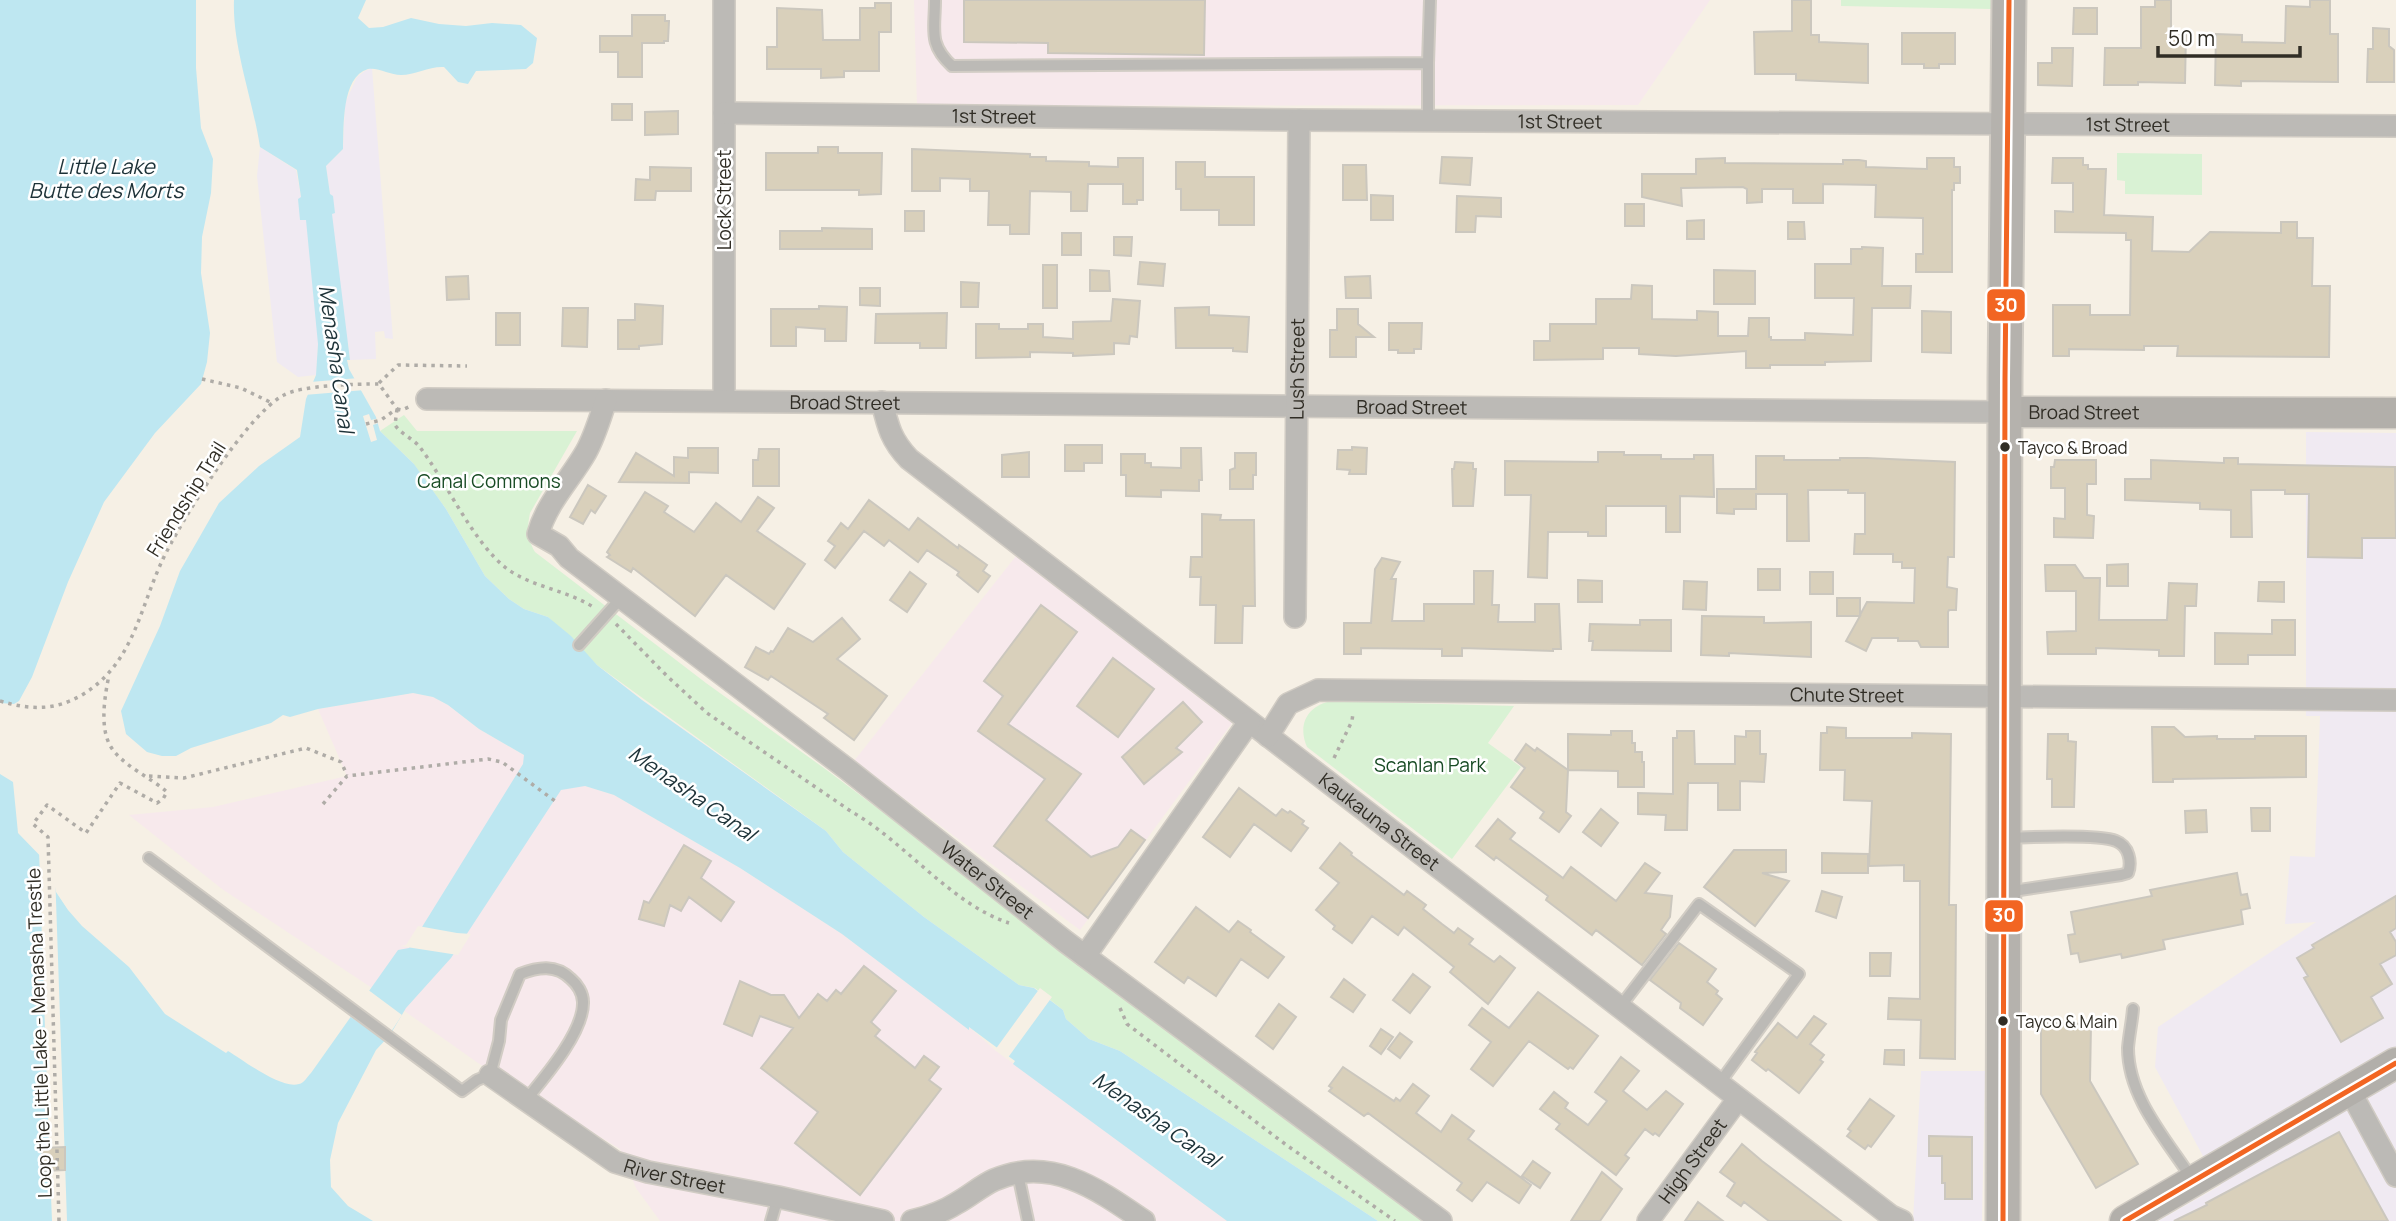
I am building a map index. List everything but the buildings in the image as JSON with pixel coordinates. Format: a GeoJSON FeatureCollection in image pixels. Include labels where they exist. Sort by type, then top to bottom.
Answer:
{"type":"FeatureCollection","features":[{"type":"Feature","properties":{"kind":"main road"},"geometry":{"type":"LineString","coordinates":[[2003,1221],[2009,0]]}},
{"type":"Feature","properties":{"kind":"street","name":"Lock Street"},"geometry":{"type":"LineString","coordinates":[[723,0],[724,401]]}},
{"type":"Feature","properties":{"kind":"street","name":"1st Street"},"geometry":{"type":"LineString","coordinates":[[724,113],[1299,120],[2396,126]]}},
{"type":"Feature","properties":{"kind":"street","name":"Lush Street"},"geometry":{"type":"LineString","coordinates":[[1295,617],[1299,120]]}},
{"type":"Feature","properties":{"kind":"street","name":"Broad Street"},"geometry":{"type":"LineString","coordinates":[[427,399],[2396,413]]}},
{"type":"Feature","properties":{"kind":"street","name":"Water Street"},"geometry":{"type":"LineString","coordinates":[[606,400],[586,452],[544,515],[538,534],[559,546],[569,558],[847,769],[1084,956],[1441,1221]]}},
{"type":"Feature","properties":{"kind":"street","name":"Kaukauna Street"},"geometry":{"type":"LineString","coordinates":[[883,402],[888,428],[896,446],[909,459],[1891,1216],[1902,1221]]}},
{"type":"Feature","properties":{"kind":"street","name":"Chute Street"},"geometry":{"type":"LineString","coordinates":[[1268,736],[1289,704],[1318,690],[2396,700]]}},
{"type":"Feature","properties":{"kind":"street"},"geometry":{"type":"LineString","coordinates":[[1084,956],[1249,722]]}},
{"type":"Feature","properties":{"kind":"street"},"geometry":{"type":"LineString","coordinates":[[2141,1218],[2194,1182],[2396,1063]]}},
{"type":"Feature","properties":{"kind":"street","name":"River Street"},"geometry":{"type":"LineString","coordinates":[[491,1075],[615,1162],[648,1172],[883,1221]]}},
{"type":"Feature","properties":{"kind":"street"},"geometry":{"type":"LineString","coordinates":[[2350,1091],[2396,1176]]}},
{"type":"Feature","properties":{"kind":"street","name":"High Street"},"geometry":{"type":"LineString","coordinates":[[1647,1221],[1738,1098]]}},
{"type":"Feature","properties":{"kind":"street"},"geometry":{"type":"LineString","coordinates":[[912,1221],[941,1212],[994,1180],[1037,1171],[1057,1173],[1079,1180],[1102,1192],[1138,1219]]}},
{"type":"Feature","properties":{"kind":"lane"},"geometry":{"type":"LineString","coordinates":[[935,0],[935,42],[939,55],[951,66],[1428,63]]}},
{"type":"Feature","properties":{"kind":"lane"},"geometry":{"type":"LineString","coordinates":[[1428,121],[1430,0]]}},
{"type":"Feature","properties":{"kind":"lane"},"geometry":{"type":"LineString","coordinates":[[579,645],[621,598]]}},
{"type":"Feature","properties":{"kind":"lane"},"geometry":{"type":"LineString","coordinates":[[2004,838],[2097,838],[2117,841],[2128,852],[2130,867],[2128,873],[2122,875],[2004,892]]}},
{"type":"Feature","properties":{"kind":"lane"},"geometry":{"type":"LineString","coordinates":[[149,858],[462,1091],[477,1080],[491,1075],[501,1020],[520,974],[540,967],[564,972],[578,986],[583,1002],[580,1015],[574,1033],[555,1063],[526,1100]]}},
{"type":"Feature","properties":{"kind":"lane"},"geometry":{"type":"LineString","coordinates":[[1620,1007],[1699,904],[1799,974],[1719,1084]]}},
{"type":"Feature","properties":{"kind":"lane"},"geometry":{"type":"LineString","coordinates":[[2133,1009],[2129,1048],[2132,1077],[2154,1124],[2194,1182]]}},
{"type":"Feature","properties":{"kind":"lane"},"geometry":{"type":"LineString","coordinates":[[1018,1174],[1028,1221]]}},
{"type":"Feature","properties":{"kind":"lane"},"geometry":{"type":"LineString","coordinates":[[771,1221],[778,1197]]}},
{"type":"Feature","properties":{"kind":"path"},"geometry":{"type":"LineString","coordinates":[[467,366],[398,365],[379,384],[397,409],[395,425],[419,446],[489,553],[507,569],[584,601],[606,615],[707,713],[872,823],[949,886],[992,917],[1018,926]]}},
{"type":"Feature","properties":{"kind":"path"},"geometry":{"type":"LineString","coordinates":[[202,379],[241,388],[272,403]]}},
{"type":"Feature","properties":{"kind":"path","name":"Friendship Trail"},"geometry":{"type":"LineString","coordinates":[[0,701],[25,708],[53,707],[68,703],[109,676],[138,623],[162,561],[184,522],[240,438],[272,403],[285,394],[301,390],[379,384]]}},
{"type":"Feature","properties":{"kind":"path"},"geometry":{"type":"LineString","coordinates":[[366,424],[381,420],[397,409]]}},
{"type":"Feature","properties":{"kind":"path"},"geometry":{"type":"LineString","coordinates":[[109,676],[104,708],[110,746],[125,761],[147,776],[184,778],[306,748],[341,762],[347,776]]}},
{"type":"Feature","properties":{"kind":"path"},"geometry":{"type":"LineString","coordinates":[[1334,758],[1352,721],[1353,713]]}},
{"type":"Feature","properties":{"kind":"path"},"geometry":{"type":"LineString","coordinates":[[323,804],[347,776],[488,759],[502,762],[555,801]]}},
{"type":"Feature","properties":{"kind":"path","name":"Loop the Little Lake - Menasha Trestle"},"geometry":{"type":"LineString","coordinates":[[59,1221],[48,837],[33,824],[47,805],[86,833],[120,783],[157,803],[163,799],[167,792],[147,776]]}},
{"type":"Feature","properties":{"kind":"path"},"geometry":{"type":"LineString","coordinates":[[1118,1001],[1127,1024],[1285,1144],[1395,1221]]}},
{"type":"Feature","properties":{"kind":"shaded area"},"geometry":{"type":"Polygon","coordinates":[[[914,0],[1710,0],[1638,105],[917,106],[914,0]]]}},
{"type":"Feature","properties":{"kind":"shaded area"},"geometry":{"type":"Polygon","coordinates":[[[372,68],[393,339],[385,338],[384,331],[375,332],[376,359],[350,360],[348,342],[318,344],[316,375],[298,377],[277,362],[257,176],[260,147],[296,170],[301,197],[299,199],[330,195],[326,166],[343,149],[345,103],[357,77],[372,68]]]}},
{"type":"Feature","properties":{"kind":"shaded area"},"geometry":{"type":"Polygon","coordinates":[[[2306,432],[2396,433],[2396,1221],[2158,1221],[2221,1185],[2155,1067],[2158,1027],[2316,922],[2285,924],[2290,856],[2315,857],[2320,716],[2306,716],[2306,432]]]}},
{"type":"Feature","properties":{"kind":"shaded area"},"geometry":{"type":"Polygon","coordinates":[[[1016,556],[1232,723],[1080,930],[854,761],[1016,556]]]}},
{"type":"Feature","properties":{"kind":"shaded area"},"geometry":{"type":"Polygon","coordinates":[[[413,693],[433,697],[479,729],[524,755],[585,786],[614,795],[740,868],[842,934],[1227,1221],[660,1221],[636,1188],[620,1149],[478,1063],[372,988],[222,889],[129,815],[213,807],[347,776],[318,709],[413,693]]]}},
{"type":"Feature","properties":{"kind":"shaded area"},"geometry":{"type":"Polygon","coordinates":[[[1921,1071],[1985,1071],[1982,1221],[1913,1221],[1921,1071]]]}},
{"type":"Feature","properties":{"kind":"green space"},"geometry":{"type":"Polygon","coordinates":[[[1841,0],[1991,0],[1991,9],[1841,6],[1841,0]]]}},
{"type":"Feature","properties":{"kind":"green space"},"geometry":{"type":"Polygon","coordinates":[[[2117,153],[2202,154],[2202,195],[2125,194],[2125,181],[2117,180],[2117,153]]]}},
{"type":"Feature","properties":{"kind":"green space","name":"Canal Commons"},"geometry":{"type":"Polygon","coordinates":[[[404,415],[417,431],[577,431],[530,513],[528,533],[535,552],[706,683],[828,771],[1427,1221],[1378,1221],[1120,1051],[1089,1039],[1066,1019],[1063,1010],[1035,988],[1019,985],[924,917],[843,852],[826,831],[597,665],[548,617],[524,609],[509,599],[485,576],[446,509],[413,463],[380,431],[404,415]]]}},
{"type":"Feature","properties":{"kind":"green space","name":"Scanlan Park"},"geometry":{"type":"Polygon","coordinates":[[[1332,701],[1514,706],[1488,743],[1521,767],[1452,859],[1307,747],[1303,731],[1307,717],[1317,707],[1332,701]]]}},
{"type":"Feature","properties":{"kind":"water","name":"Little Lake Butte des Morts"},"geometry":{"type":"Polygon","coordinates":[[[0,0],[196,0],[196,68],[201,128],[213,159],[211,193],[202,237],[201,273],[210,333],[201,384],[155,433],[104,502],[68,582],[32,677],[19,701],[14,704],[0,703],[0,0]]]}},
{"type":"Feature","properties":{"kind":"water","name":"Menasha Canal"},"geometry":{"type":"Polygon","coordinates":[[[234,0],[366,0],[358,18],[369,28],[383,27],[411,18],[466,26],[492,23],[521,25],[537,38],[533,63],[526,69],[476,71],[468,84],[458,82],[444,67],[406,75],[372,69],[359,74],[348,92],[343,149],[326,166],[335,213],[332,214],[349,369],[376,417],[380,431],[414,464],[446,509],[485,576],[524,609],[548,617],[571,636],[597,665],[642,700],[826,831],[843,852],[924,917],[1019,985],[1034,988],[1063,1010],[1066,1019],[1089,1039],[1120,1051],[1378,1221],[1227,1221],[842,934],[740,868],[614,795],[585,786],[561,790],[451,958],[406,1008],[390,1035],[376,1050],[338,1123],[330,1160],[331,1187],[348,1206],[373,1221],[0,1221],[0,774],[13,782],[18,833],[51,867],[56,892],[82,926],[129,967],[165,1014],[226,1053],[228,1051],[273,1079],[292,1085],[301,1083],[311,1073],[398,950],[409,948],[523,764],[524,755],[479,729],[448,705],[433,697],[413,693],[318,709],[290,717],[283,715],[271,723],[191,748],[176,756],[147,752],[126,734],[121,711],[160,626],[180,571],[219,503],[259,466],[300,437],[306,399],[316,375],[318,344],[306,220],[300,220],[298,199],[301,197],[297,170],[260,147],[236,36],[234,0]]]}},
{"type":"Feature","properties":{"kind":"pier"},"geometry":{"type":"Polygon","coordinates":[[[359,378],[365,390],[304,395],[310,382],[359,378]]]}},
{"type":"Feature","properties":{"kind":"pier"},"geometry":{"type":"Polygon","coordinates":[[[369,414],[371,420],[380,418],[381,422],[373,425],[377,440],[371,442],[363,416],[369,414]]]}},
{"type":"Feature","properties":{"kind":"pier"},"geometry":{"type":"Polygon","coordinates":[[[39,850],[54,865],[55,871],[67,1221],[52,1221],[50,1171],[43,1171],[42,1148],[49,1147],[39,850]]]}},
{"type":"Feature","properties":{"kind":"pier"},"geometry":{"type":"Polygon","coordinates":[[[418,926],[471,934],[458,955],[400,946],[406,945],[418,926]]]}},
{"type":"Feature","properties":{"kind":"pier"},"geometry":{"type":"Polygon","coordinates":[[[1040,988],[1052,997],[1007,1059],[995,1050],[1040,988]]]}},
{"type":"Feature","properties":{"kind":"pier"},"geometry":{"type":"Polygon","coordinates":[[[367,989],[402,1015],[385,1041],[348,1015],[367,989]]]}},
{"type":"Feature","properties":{"kind":"transit line","name":"30"},"geometry":{"type":"LineString","coordinates":[[2003,1221],[2005,378],[2009,0]]}},
{"type":"Feature","properties":{"kind":"transit line","name":"30"},"geometry":{"type":"LineString","coordinates":[[2125,1221],[2396,1063]]}},
{"type":"Feature","properties":{"kind":"place","name":"Tayco & Broad"},"geometry":{"type":"Point","coordinates":[2005,447]}},
{"type":"Feature","properties":{"kind":"place","name":"Tayco & Main"},"geometry":{"type":"Point","coordinates":[2003,1021]}}]}
